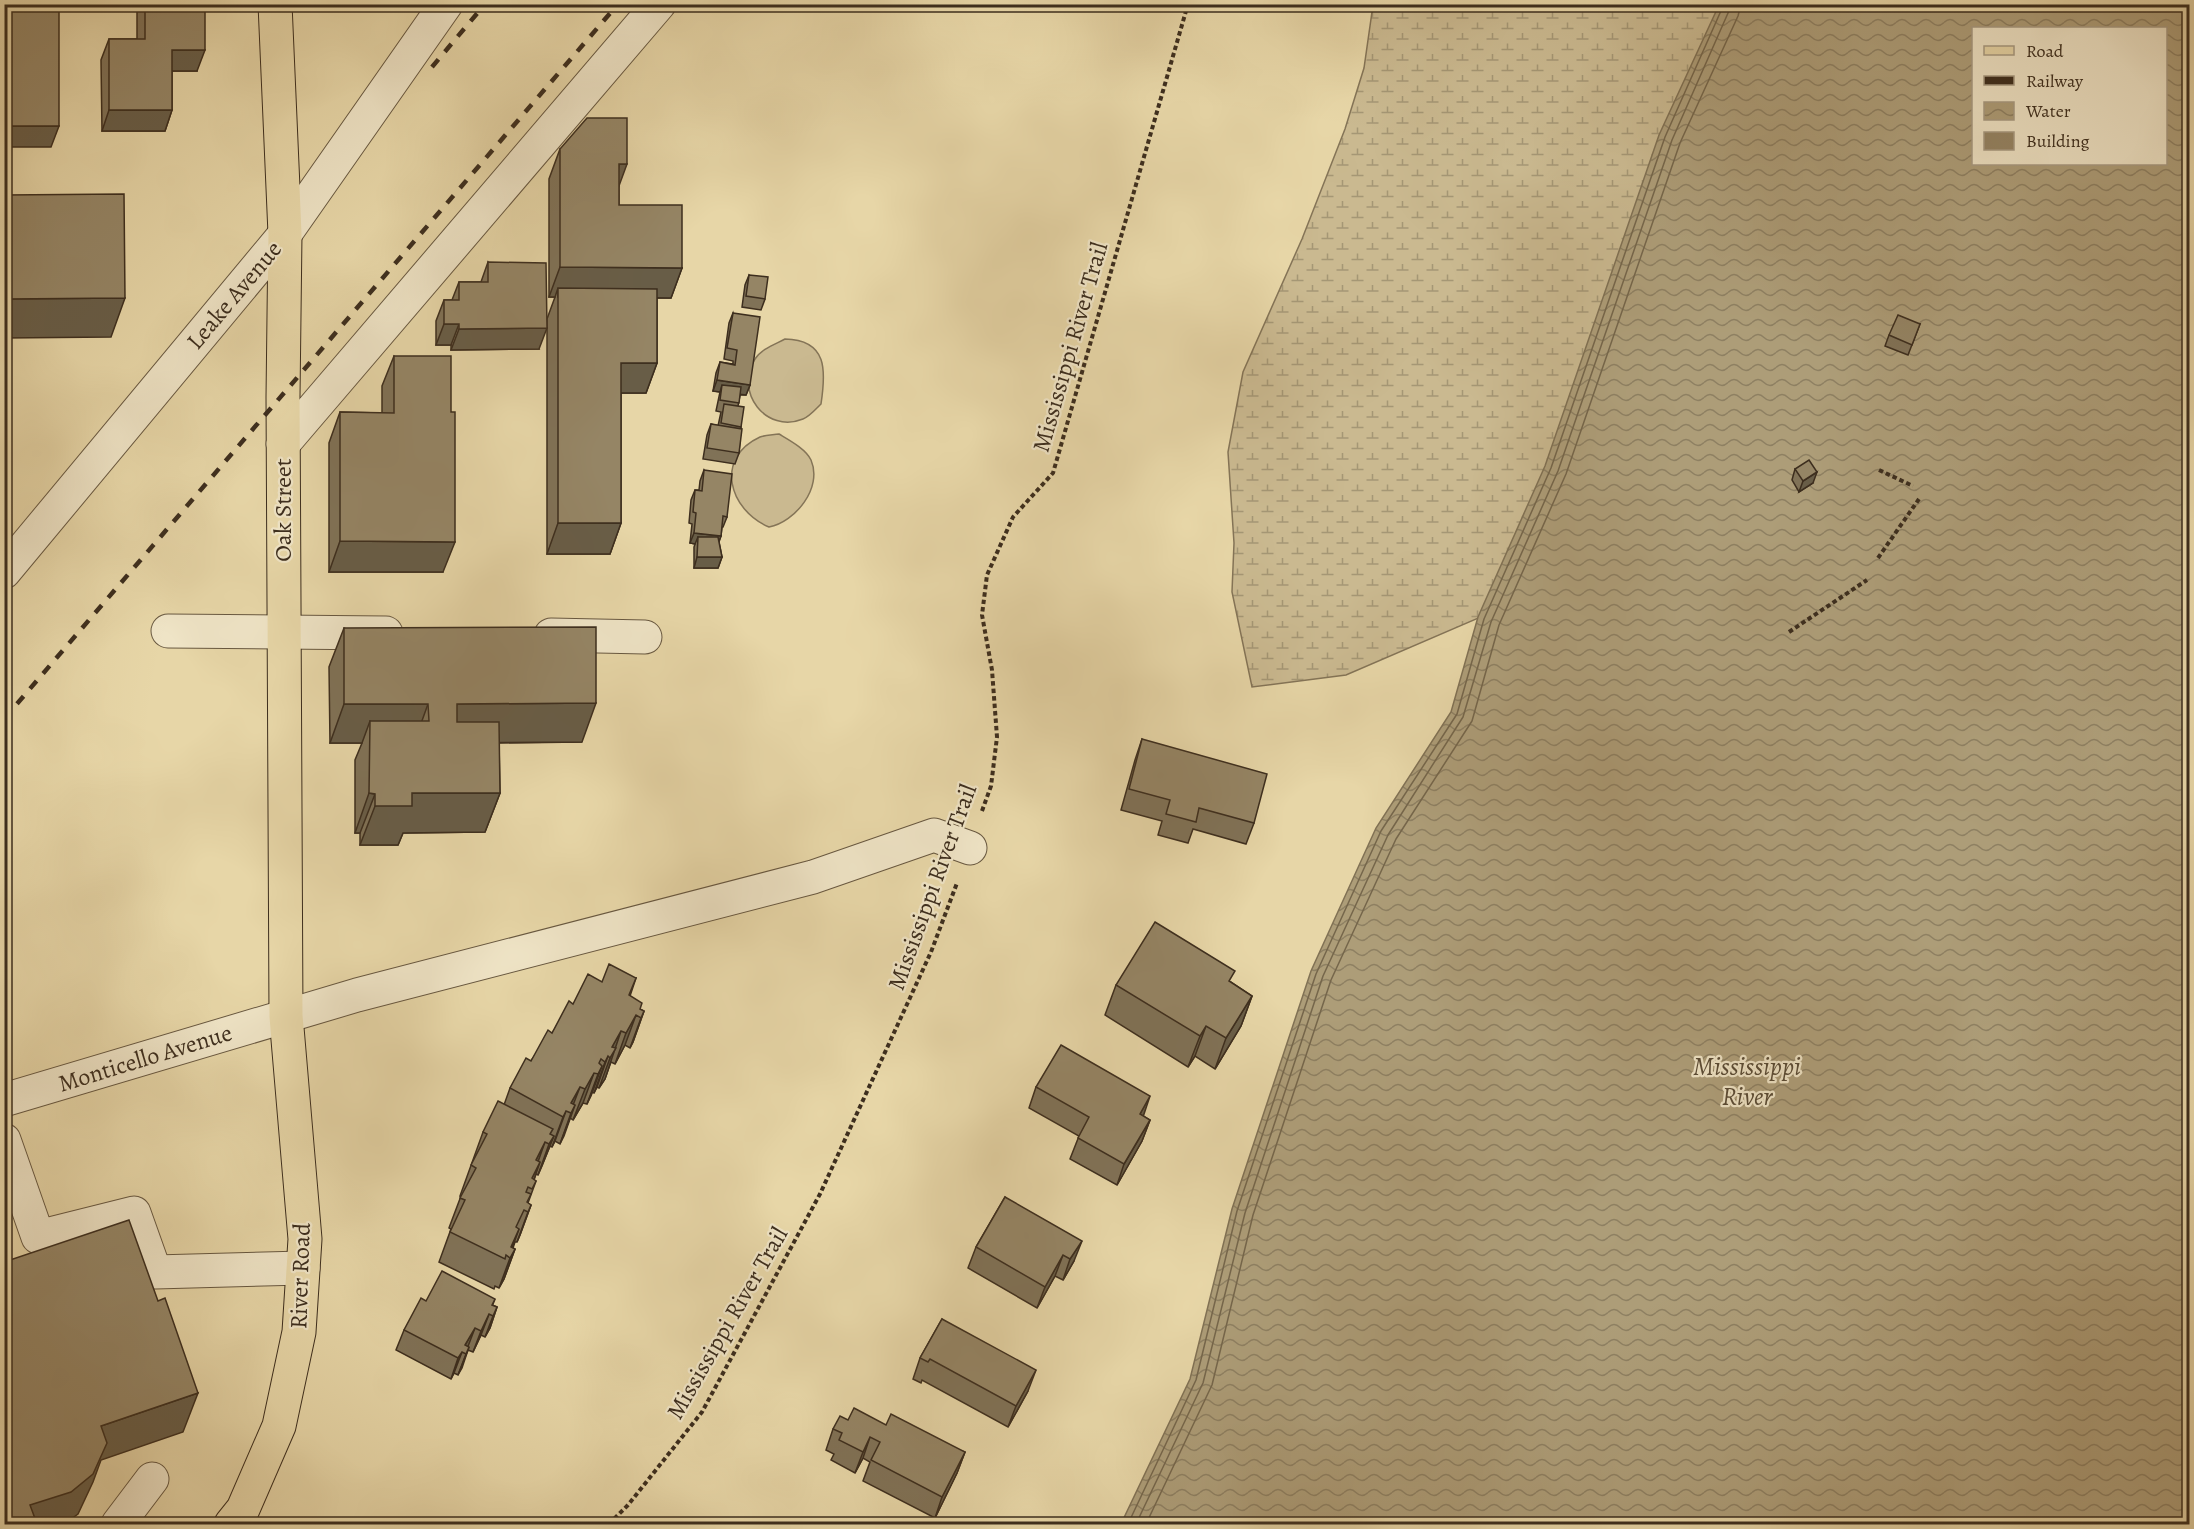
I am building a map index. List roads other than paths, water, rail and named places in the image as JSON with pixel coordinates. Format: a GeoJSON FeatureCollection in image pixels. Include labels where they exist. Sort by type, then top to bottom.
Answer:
{"type":"FeatureCollection","features":[{"type":"Feature","properties":{"kind":"main road","name":"Oak Street"},"geometry":{"type":"LineString","coordinates":[[275,4],[285,234],[283,444],[286,1016]]}},
{"type":"Feature","properties":{"kind":"main road","name":"River Road"},"geometry":{"type":"LineString","coordinates":[[231,1524],[243,1509],[279,1426],[299,1332],[305,1239],[286,1016]]}},
{"type":"Feature","properties":{"kind":"street","name":"Leake Avenue"},"geometry":{"type":"LineString","coordinates":[[4,572],[285,234],[446,4]]}},
{"type":"Feature","properties":{"kind":"street"},"geometry":{"type":"LineString","coordinates":[[283,444],[659,4]]}},
{"type":"Feature","properties":{"kind":"street"},"geometry":{"type":"LineString","coordinates":[[168,631],[412,633]]}},
{"type":"Feature","properties":{"kind":"street"},"geometry":{"type":"LineString","coordinates":[[517,635],[645,637]]}},
{"type":"Feature","properties":{"kind":"street","name":"Monticello Avenue"},"geometry":{"type":"LineString","coordinates":[[4,1100],[357,994],[813,877],[934,835],[970,848]]}},
{"type":"Feature","properties":{"kind":"street"},"geometry":{"type":"LineString","coordinates":[[4,1140],[38,1237],[134,1213],[154,1272],[303,1268]]}},
{"type":"Feature","properties":{"kind":"street"},"geometry":{"type":"LineString","coordinates":[[118,1524],[152,1479]]}},
{"type":"Feature","properties":{"kind":"water","name":"Mississippi River"},"geometry":{"type":"Polygon","coordinates":[[[1719,5],[2189,5],[2189,1524],[1121,1524],[1190,1379],[1232,1209],[1311,971],[1376,828],[1451,712],[1478,617],[1545,466],[1659,135],[1719,5]]]}},
{"type":"Feature","properties":{"kind":"railway"},"geometry":{"type":"LineString","coordinates":[[432,67],[485,4]]}},
{"type":"Feature","properties":{"kind":"railway"},"geometry":{"type":"LineString","coordinates":[[4,719],[618,4]]}}]}
